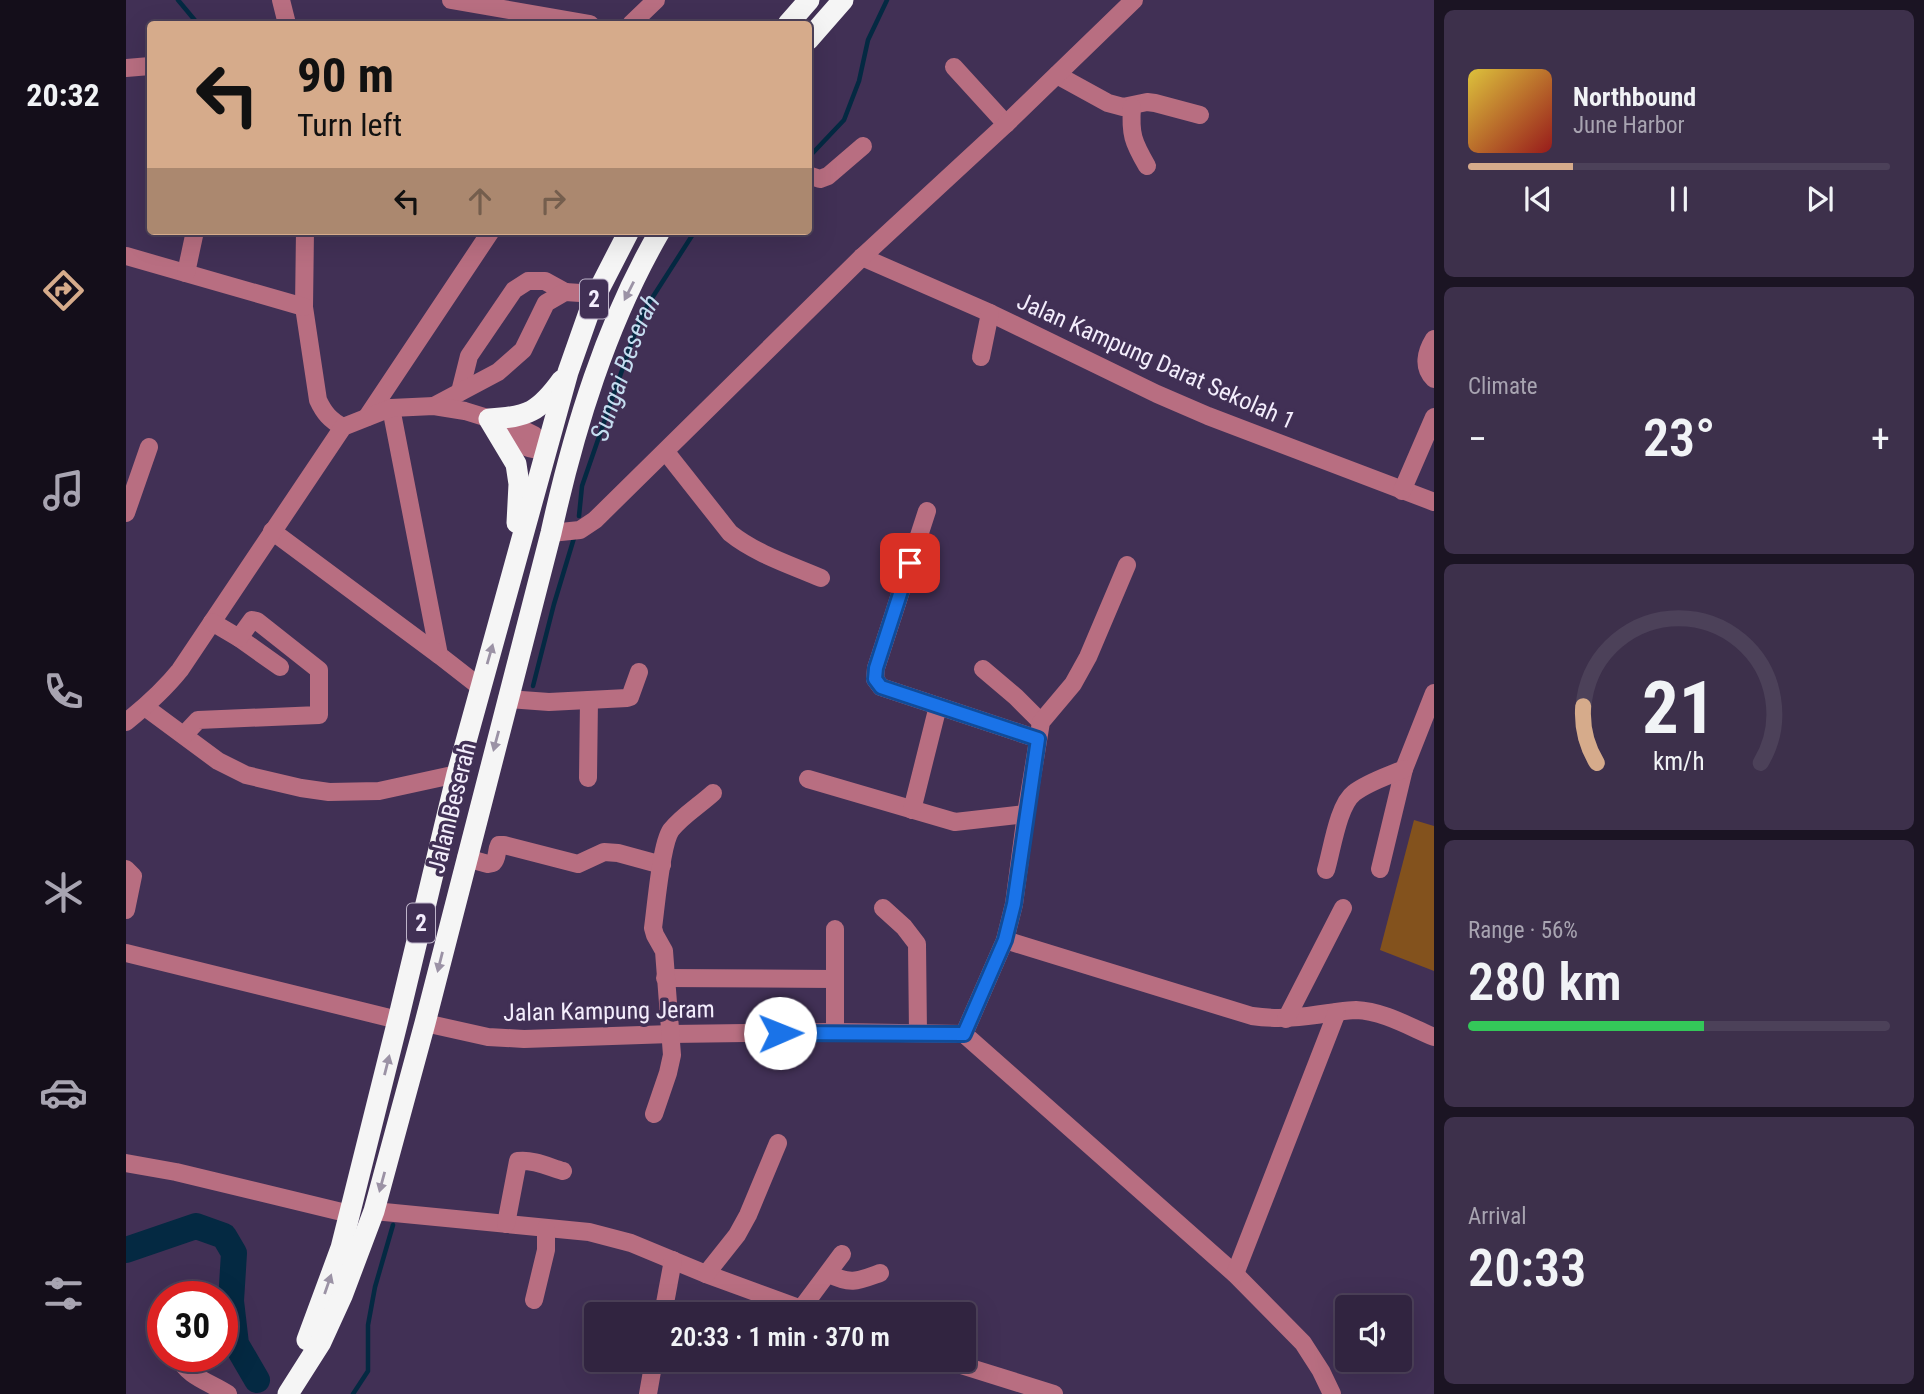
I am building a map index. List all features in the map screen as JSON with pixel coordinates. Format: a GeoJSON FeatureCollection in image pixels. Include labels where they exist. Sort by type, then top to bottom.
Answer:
{"type":"FeatureCollection","features":[{"type":"Feature","properties":{"kind":"highway"},"geometry":{"type":"LineString","coordinates":[[791,21],[809,0]]}},
{"type":"Feature","properties":{"kind":"highway"},"geometry":{"type":"LineString","coordinates":[[812,35],[843,0]]}},
{"type":"Feature","properties":{"kind":"highway","name":"Jalan Beserah"},"geometry":{"type":"LineString","coordinates":[[287,1394],[337,1259],[457,775],[568,372],[596,294],[627,235]]}},
{"type":"Feature","properties":{"kind":"highway","name":"Jalan Beserah"},"geometry":{"type":"LineString","coordinates":[[287,1394],[326,1330],[342,1296],[374,1211],[425,1023],[562,483],[596,372],[618,312],[658,235]]}},
{"type":"Feature","properties":{"kind":"highway"},"geometry":{"type":"LineString","coordinates":[[516,560],[519,484],[516,464],[489,419],[516,418],[528,413],[553,392],[568,372]]}},
{"type":"Feature","properties":{"kind":"highway"},"geometry":{"type":"LineString","coordinates":[[562,483],[546,450],[576,436]]}},
{"type":"Feature","properties":{"kind":"street"},"geometry":{"type":"LineString","coordinates":[[281,0],[287,21]]}},
{"type":"Feature","properties":{"kind":"street"},"geometry":{"type":"LineString","coordinates":[[451,0],[554,21]]}},
{"type":"Feature","properties":{"kind":"street"},"geometry":{"type":"LineString","coordinates":[[634,21],[656,0]]}},
{"type":"Feature","properties":{"kind":"street"},"geometry":{"type":"LineString","coordinates":[[551,533],[580,530],[595,520],[862,257],[1006,124],[1134,0]]}},
{"type":"Feature","properties":{"kind":"street"},"geometry":{"type":"LineString","coordinates":[[126,68],[147,66]]}},
{"type":"Feature","properties":{"kind":"street"},"geometry":{"type":"LineString","coordinates":[[954,67],[1006,124]]}},
{"type":"Feature","properties":{"kind":"street"},"geometry":{"type":"LineString","coordinates":[[1057,75],[1108,103],[1123,107],[1155,103],[1200,115]]}},
{"type":"Feature","properties":{"kind":"street"},"geometry":{"type":"LineString","coordinates":[[1132,107],[1132,136],[1147,166]]}},
{"type":"Feature","properties":{"kind":"street"},"geometry":{"type":"LineString","coordinates":[[812,176],[820,179],[828,176],[863,146]]}},
{"type":"Feature","properties":{"kind":"street"},"geometry":{"type":"LineString","coordinates":[[186,273],[194,235]]}},
{"type":"Feature","properties":{"kind":"street"},"geometry":{"type":"LineString","coordinates":[[305,235],[304,307],[318,400],[330,420],[342,427]]}},
{"type":"Feature","properties":{"kind":"street"},"geometry":{"type":"LineString","coordinates":[[367,417],[488,235]]}},
{"type":"Feature","properties":{"kind":"street"},"geometry":{"type":"LineString","coordinates":[[126,256],[304,307]]}},
{"type":"Feature","properties":{"kind":"street","name":"Jalan Kampung Darat Sekolah 1"},"geometry":{"type":"LineString","coordinates":[[862,257],[990,313],[1208,416],[1434,502]]}},
{"type":"Feature","properties":{"kind":"street"},"geometry":{"type":"LineString","coordinates":[[460,392],[470,356],[514,290],[528,281],[545,281],[565,292],[596,294]]}},
{"type":"Feature","properties":{"kind":"street"},"geometry":{"type":"LineString","coordinates":[[435,406],[498,372],[523,350],[546,303],[565,292]]}},
{"type":"Feature","properties":{"kind":"street"},"geometry":{"type":"LineString","coordinates":[[981,357],[990,313]]}},
{"type":"Feature","properties":{"kind":"street"},"geometry":{"type":"LineString","coordinates":[[1434,339],[1426,358],[1426,368],[1434,379]]}},
{"type":"Feature","properties":{"kind":"street"},"geometry":{"type":"LineString","coordinates":[[126,722],[168,685],[180,670],[342,427],[391,408],[435,406],[465,411],[520,428],[534,435],[546,450]]}},
{"type":"Feature","properties":{"kind":"street"},"geometry":{"type":"LineString","coordinates":[[391,408],[439,655]]}},
{"type":"Feature","properties":{"kind":"street"},"geometry":{"type":"LineString","coordinates":[[1402,491],[1434,417]]}},
{"type":"Feature","properties":{"kind":"street"},"geometry":{"type":"LineString","coordinates":[[126,513],[149,447]]}},
{"type":"Feature","properties":{"kind":"street"},"geometry":{"type":"LineString","coordinates":[[666,452],[730,533],[739,540],[821,578]]}},
{"type":"Feature","properties":{"kind":"street"},"geometry":{"type":"LineString","coordinates":[[927,511],[876,668],[875,679],[881,687],[938,706],[1040,731]]}},
{"type":"Feature","properties":{"kind":"street"},"geometry":{"type":"LineString","coordinates":[[272,531],[480,687]]}},
{"type":"Feature","properties":{"kind":"street"},"geometry":{"type":"LineString","coordinates":[[1127,565],[1088,657],[1073,684],[1040,731],[1014,904],[1005,940],[964,1034],[1235,1273],[1303,1343],[1332,1394]]}},
{"type":"Feature","properties":{"kind":"street"},"geometry":{"type":"LineString","coordinates":[[184,735],[198,720],[319,715],[319,670],[257,621],[252,620],[239,638]]}},
{"type":"Feature","properties":{"kind":"street"},"geometry":{"type":"LineString","coordinates":[[212,622],[281,667]]}},
{"type":"Feature","properties":{"kind":"street"},"geometry":{"type":"LineString","coordinates":[[983,669],[1016,697],[1040,731]]}},
{"type":"Feature","properties":{"kind":"street"},"geometry":{"type":"LineString","coordinates":[[507,699],[549,702],[630,696],[639,672]]}},
{"type":"Feature","properties":{"kind":"street"},"geometry":{"type":"LineString","coordinates":[[1380,869],[1404,769],[1434,693]]}},
{"type":"Feature","properties":{"kind":"street"},"geometry":{"type":"LineString","coordinates":[[588,778],[589,700]]}},
{"type":"Feature","properties":{"kind":"street"},"geometry":{"type":"LineString","coordinates":[[912,810],[938,706]]}},
{"type":"Feature","properties":{"kind":"street"},"geometry":{"type":"LineString","coordinates":[[145,707],[218,761],[246,775],[301,788],[329,792],[379,791],[457,775]]}},
{"type":"Feature","properties":{"kind":"street"},"geometry":{"type":"LineString","coordinates":[[1326,870],[1343,808],[1348,799],[1356,791],[1404,769]]}},
{"type":"Feature","properties":{"kind":"street"},"geometry":{"type":"LineString","coordinates":[[808,779],[955,822],[1026,814]]}},
{"type":"Feature","properties":{"kind":"street"},"geometry":{"type":"LineString","coordinates":[[654,1114],[672,1055],[664,951],[653,928],[667,836],[673,827],[713,793]]}},
{"type":"Feature","properties":{"kind":"street"},"geometry":{"type":"LineString","coordinates":[[466,858],[493,863],[499,845],[504,845],[578,864],[604,852],[662,864]]}},
{"type":"Feature","properties":{"kind":"street"},"geometry":{"type":"LineString","coordinates":[[126,869],[133,876],[126,910]]}},
{"type":"Feature","properties":{"kind":"street"},"geometry":{"type":"LineString","coordinates":[[883,908],[904,927],[917,944],[918,1033]]}},
{"type":"Feature","properties":{"kind":"street"},"geometry":{"type":"LineString","coordinates":[[1286,1018],[1343,908]]}},
{"type":"Feature","properties":{"kind":"street"},"geometry":{"type":"LineString","coordinates":[[835,929],[835,1032]]}},
{"type":"Feature","properties":{"kind":"street"},"geometry":{"type":"LineString","coordinates":[[1005,940],[1252,1016],[1286,1018],[1355,1010],[1369,1012],[1434,1037]]}},
{"type":"Feature","properties":{"kind":"street"},"geometry":{"type":"LineString","coordinates":[[126,953],[398,1020]]}},
{"type":"Feature","properties":{"kind":"street"},"geometry":{"type":"LineString","coordinates":[[665,978],[835,979]]}},
{"type":"Feature","properties":{"kind":"street"},"geometry":{"type":"LineString","coordinates":[[1235,1273],[1338,1012]]}},
{"type":"Feature","properties":{"kind":"street","name":"Jalan Kampung Jeram"},"geometry":{"type":"LineString","coordinates":[[425,1023],[488,1037],[524,1039],[835,1032],[964,1034]]}},
{"type":"Feature","properties":{"kind":"street"},"geometry":{"type":"LineString","coordinates":[[706,1274],[737,1235],[748,1215],[778,1143]]}},
{"type":"Feature","properties":{"kind":"street"},"geometry":{"type":"LineString","coordinates":[[506,1224],[518,1161],[530,1161],[564,1171]]}},
{"type":"Feature","properties":{"kind":"street"},"geometry":{"type":"LineString","coordinates":[[126,1163],[176,1172],[349,1213]]}},
{"type":"Feature","properties":{"kind":"street"},"geometry":{"type":"LineString","coordinates":[[374,1211],[589,1232],[631,1243],[781,1302]]}},
{"type":"Feature","properties":{"kind":"street"},"geometry":{"type":"LineString","coordinates":[[534,1300],[545,1250],[545,1228]]}},
{"type":"Feature","properties":{"kind":"street"},"geometry":{"type":"LineString","coordinates":[[814,1302],[842,1254]]}},
{"type":"Feature","properties":{"kind":"street"},"geometry":{"type":"LineString","coordinates":[[665,1302],[673,1261]]}},
{"type":"Feature","properties":{"kind":"street"},"geometry":{"type":"LineString","coordinates":[[829,1274],[854,1282],[880,1273]]}},
{"type":"Feature","properties":{"kind":"street"},"geometry":{"type":"LineString","coordinates":[[976,1370],[1054,1394]]}},
{"type":"Feature","properties":{"kind":"street"},"geometry":{"type":"LineString","coordinates":[[189,1372],[228,1394]]}},
{"type":"Feature","properties":{"kind":"street"},"geometry":{"type":"LineString","coordinates":[[648,1394],[652,1372]]}},
{"type":"Feature","properties":{"kind":"shaded area"},"geometry":{"type":"Polygon","coordinates":[[[1414,820],[1434,826],[1434,971],[1380,950],[1414,820]]]}},
{"type":"Feature","properties":{"kind":"waterway"},"geometry":{"type":"LineString","coordinates":[[178,0],[196,21]]}},
{"type":"Feature","properties":{"kind":"waterway","name":"Sungai Beserah"},"geometry":{"type":"LineString","coordinates":[[812,154],[844,120],[859,81],[868,40],[887,0]]}},
{"type":"Feature","properties":{"kind":"waterway","name":"Sungai Beserah"},"geometry":{"type":"LineString","coordinates":[[579,516],[582,486],[637,327],[647,306],[692,235]]}},
{"type":"Feature","properties":{"kind":"waterway","name":"Sungai Beserah"},"geometry":{"type":"LineString","coordinates":[[533,686],[574,538]]}},
{"type":"Feature","properties":{"kind":"waterway","name":"Sungai Beserah"},"geometry":{"type":"LineString","coordinates":[[353,1394],[368,1371],[368,1325],[375,1287],[393,1225]]}},
{"type":"Feature","properties":{"kind":"waterway","name":"Sungai Beserah"},"geometry":{"type":"LineString","coordinates":[[126,1250],[196,1226],[224,1236],[234,1253],[231,1301],[236,1344],[257,1380]]}},
{"type":"Feature","properties":{"kind":"route"},"geometry":{"type":"LineString","coordinates":[[780,1033],[964,1034],[1005,940],[1014,904],[1038,739],[881,687],[875,679],[876,668],[910,563]]}}]}
